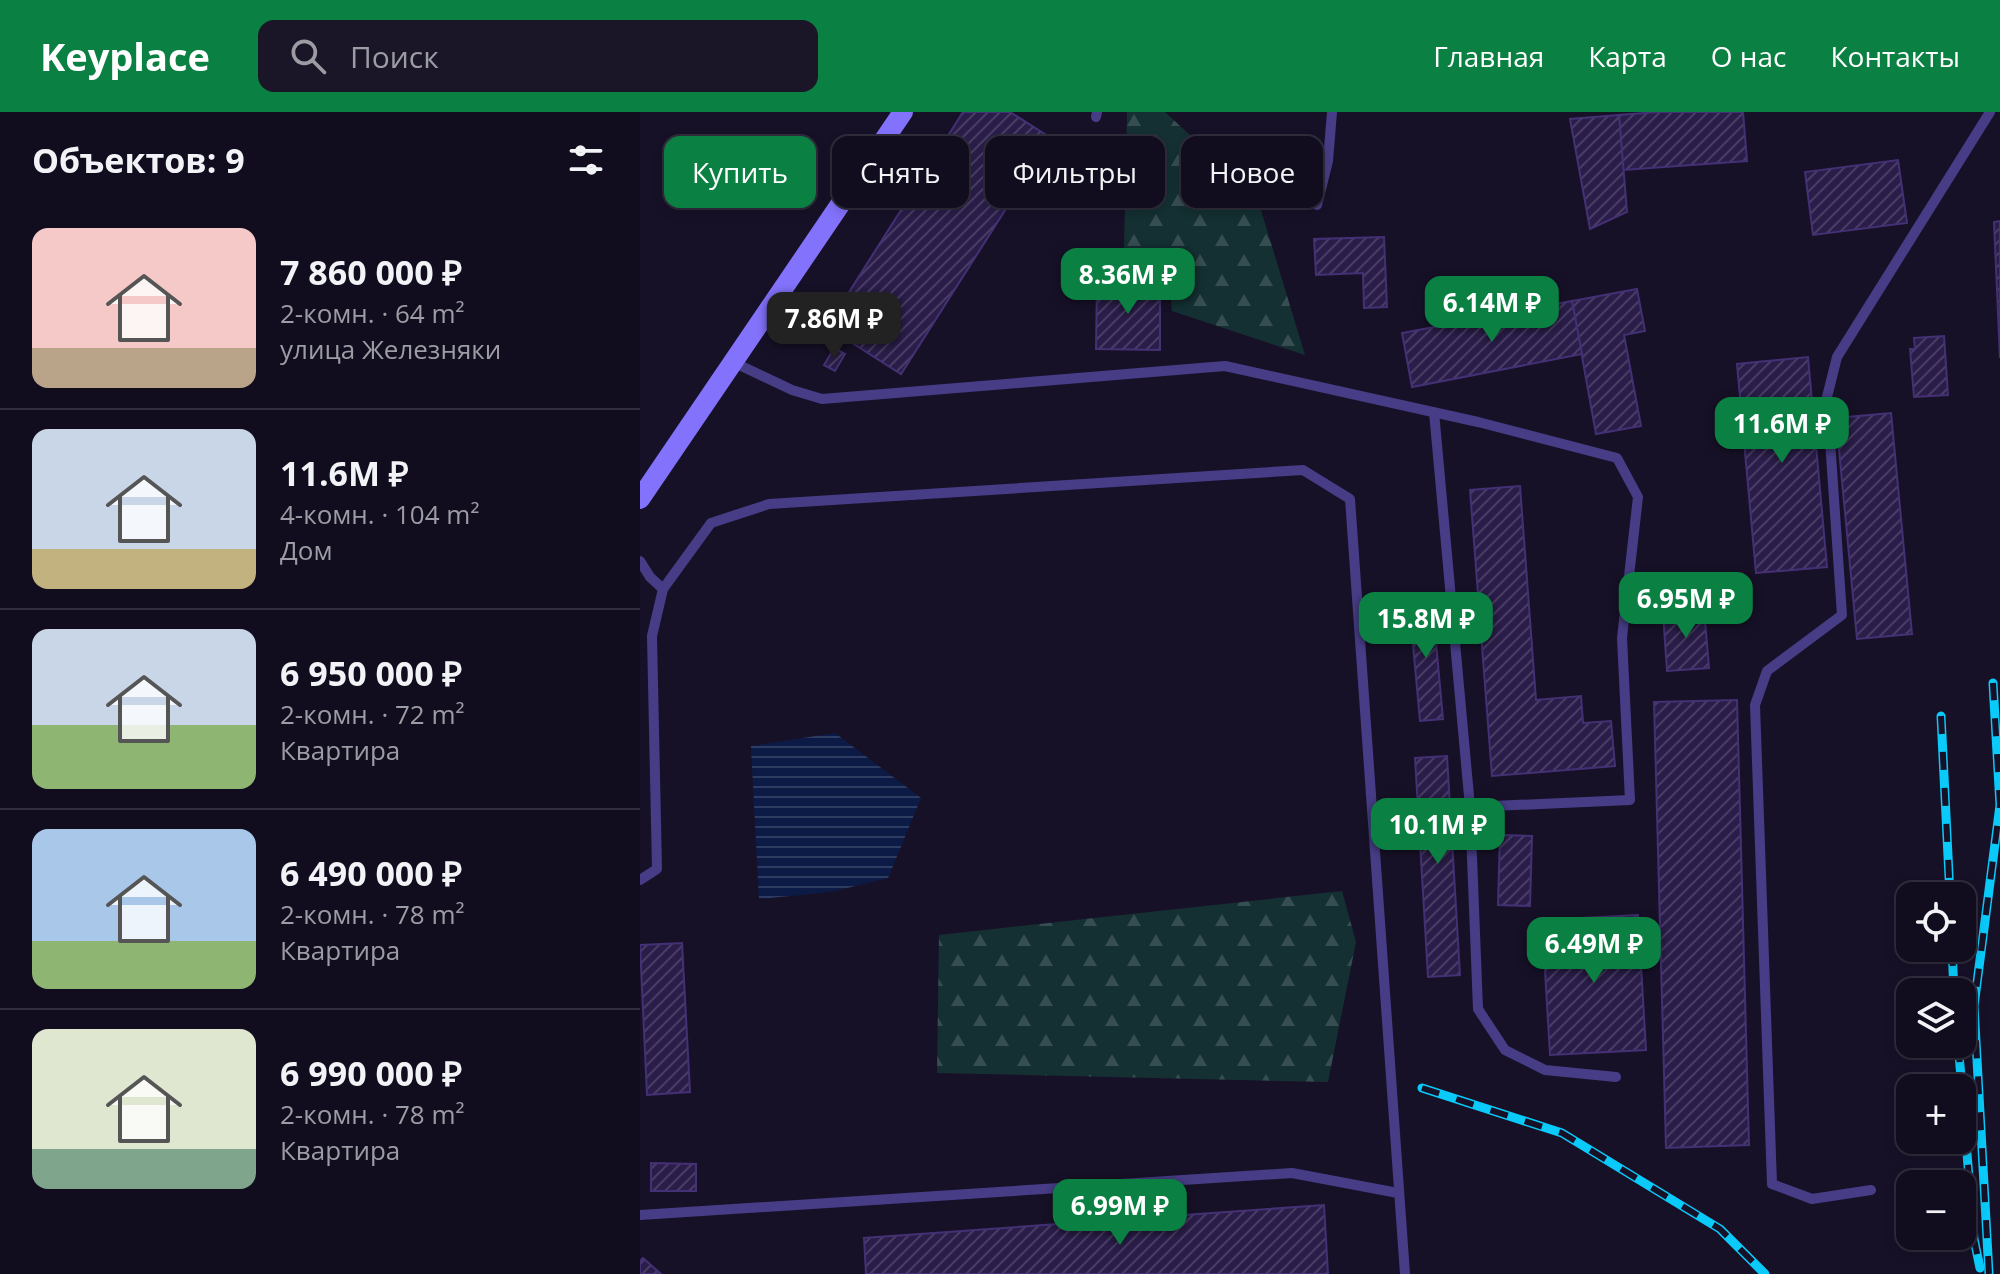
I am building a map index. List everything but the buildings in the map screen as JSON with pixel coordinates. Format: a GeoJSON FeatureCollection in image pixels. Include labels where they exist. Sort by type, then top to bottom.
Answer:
{"type":"FeatureCollection","features":[{"type":"Feature","properties":{"kind":"street"},"geometry":{"type":"LineString","coordinates":[[640,499],[735,363],[894,117]]}},
{"type":"Feature","properties":{"kind":"lane"},"geometry":{"type":"LineString","coordinates":[[1323,181],[1332,112]]}},
{"type":"Feature","properties":{"kind":"lane"},"geometry":{"type":"LineString","coordinates":[[1871,1190],[1812,1199],[1772,1184],[1755,705],[1767,671],[1842,615],[1827,397],[1837,357],[1990,112]]}},
{"type":"Feature","properties":{"kind":"lane"},"geometry":{"type":"LineString","coordinates":[[735,363],[792,390],[822,399],[1225,366],[1434,412],[1617,458],[1638,497],[1622,638],[1630,800],[1470,807]]}},
{"type":"Feature","properties":{"kind":"lane"},"geometry":{"type":"LineString","coordinates":[[1434,412],[1470,807],[1478,1009],[1505,1050],[1531,1064],[1545,1070],[1616,1077]]}},
{"type":"Feature","properties":{"kind":"lane"},"geometry":{"type":"LineString","coordinates":[[640,880],[657,869],[652,636],[663,589],[711,523],[769,504],[1303,470],[1350,499],[1405,1274]]}},
{"type":"Feature","properties":{"kind":"lane"},"geometry":{"type":"LineString","coordinates":[[640,561],[650,577],[663,589]]}},
{"type":"Feature","properties":{"kind":"lane"},"geometry":{"type":"LineString","coordinates":[[640,1215],[1292,1173],[1398,1193]]}},
{"type":"Feature","properties":{"kind":"green space"},"geometry":{"type":"Polygon","coordinates":[[[1127,112],[1165,112],[1191,136],[1181,136],[1181,208],[1260,208],[1305,355],[1172,311],[1168,274],[1124,249],[1125,208],[1165,208],[1165,136],[1126,136],[1127,112]]]}},
{"type":"Feature","properties":{"kind":"green space"},"geometry":{"type":"Polygon","coordinates":[[[1342,891],[1356,942],[1328,1082],[937,1073],[939,935],[1342,891]]]}},
{"type":"Feature","properties":{"kind":"water"},"geometry":{"type":"Polygon","coordinates":[[[835,733],[921,798],[888,878],[831,892],[759,899],[751,746],[835,733]]]}},
{"type":"Feature","properties":{"kind":"railway"},"geometry":{"type":"LineString","coordinates":[[1989,1274],[1974,1006],[2000,805],[1993,683]]}},
{"type":"Feature","properties":{"kind":"railway"},"geometry":{"type":"LineString","coordinates":[[1941,716],[1949,882]]}},
{"type":"Feature","properties":{"kind":"railway"},"geometry":{"type":"LineString","coordinates":[[1953,962],[1953,978]]}},
{"type":"Feature","properties":{"kind":"railway"},"geometry":{"type":"LineString","coordinates":[[1959,1058],[1961,1074]]}},
{"type":"Feature","properties":{"kind":"railway"},"geometry":{"type":"LineString","coordinates":[[1422,1088],[1562,1133],[1720,1229],[1765,1274]]}},
{"type":"Feature","properties":{"kind":"railway"},"geometry":{"type":"LineString","coordinates":[[1967,1154],[1974,1239],[1980,1268]]}}]}
